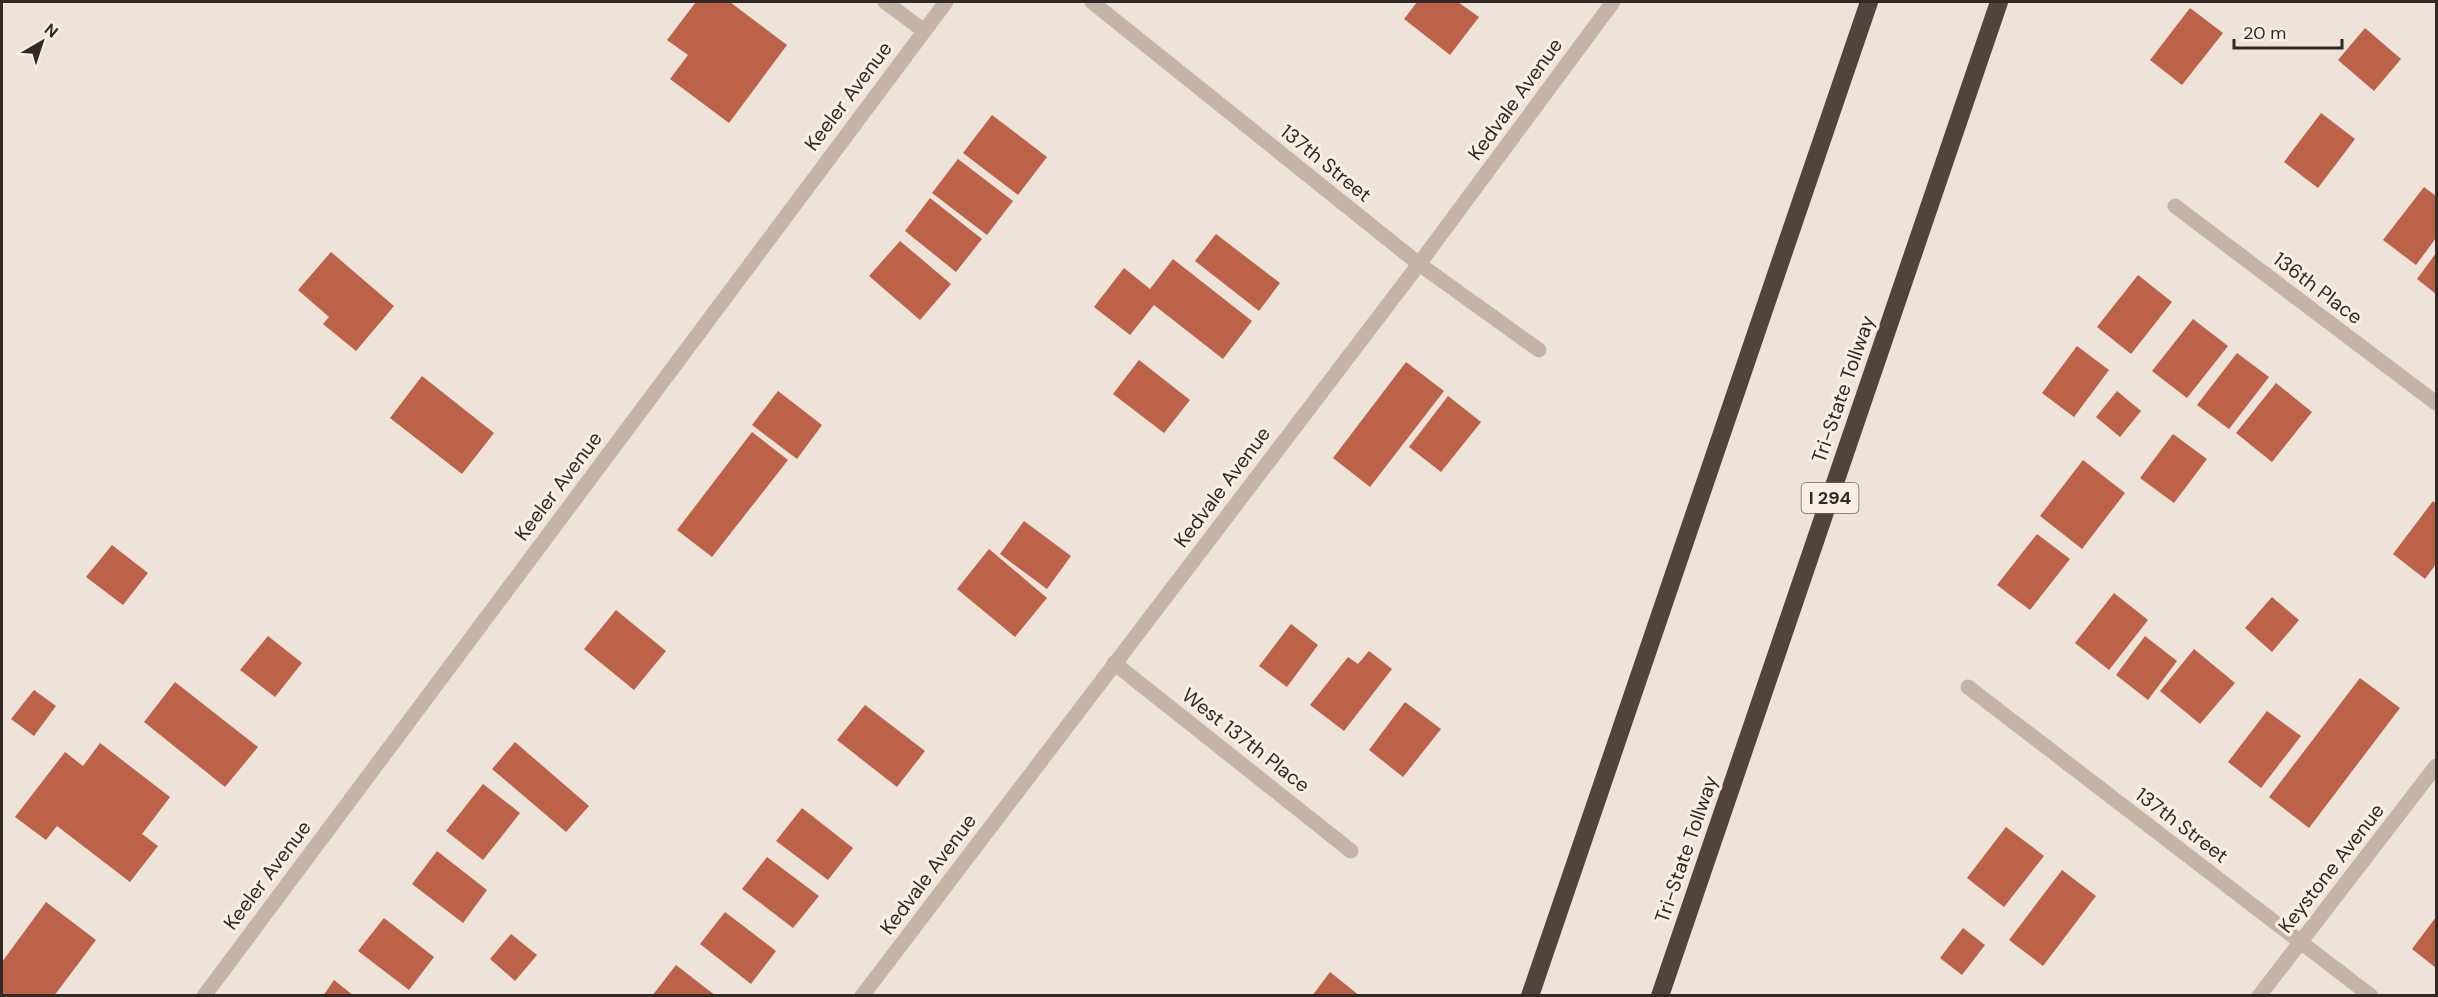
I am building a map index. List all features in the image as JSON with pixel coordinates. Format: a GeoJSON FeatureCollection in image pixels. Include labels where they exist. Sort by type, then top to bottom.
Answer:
{"type":"FeatureCollection","features":[{"type":"Feature","properties":{"kind":"highway"},"geometry":{"type":"LineString","coordinates":[[1530,996],[1869,2]]}},
{"type":"Feature","properties":{"kind":"highway","name":"Tri-State Tollway"},"geometry":{"type":"LineString","coordinates":[[1660,996],[1999,2]]}},
{"type":"Feature","properties":{"kind":"street"},"geometry":{"type":"LineString","coordinates":[[885,2],[923,30]]}},
{"type":"Feature","properties":{"kind":"street","name":"Keeler Avenue"},"geometry":{"type":"LineString","coordinates":[[204,996],[946,2]]}},
{"type":"Feature","properties":{"kind":"street","name":"137th Street"},"geometry":{"type":"LineString","coordinates":[[1092,2],[1419,264],[1539,350]]}},
{"type":"Feature","properties":{"kind":"street","name":"Kedvale Avenue"},"geometry":{"type":"LineString","coordinates":[[862,996],[1419,264],[1613,2]]}},
{"type":"Feature","properties":{"kind":"street","name":"136th Place"},"geometry":{"type":"LineString","coordinates":[[2175,206],[2436,403]]}},
{"type":"Feature","properties":{"kind":"street","name":"West 137th Place"},"geometry":{"type":"LineString","coordinates":[[1114,663],[1351,850]]}},
{"type":"Feature","properties":{"kind":"street","name":"137th Street"},"geometry":{"type":"LineString","coordinates":[[1968,687],[2371,996]]}},
{"type":"Feature","properties":{"kind":"street","name":"Keystone Avenue"},"geometry":{"type":"LineString","coordinates":[[2259,996],[2436,766]]}},
{"type":"Feature","properties":{"kind":"building"},"geometry":{"type":"Polygon","coordinates":[[[696,2],[730,2],[787,45],[729,123],[670,79],[688,55],[667,40],[696,2]]]}},
{"type":"Feature","properties":{"kind":"building"},"geometry":{"type":"Polygon","coordinates":[[[1417,2],[1458,2],[1479,17],[1450,55],[1404,19],[1417,2]]]}},
{"type":"Feature","properties":{"kind":"building"},"geometry":{"type":"Polygon","coordinates":[[[2190,8],[2223,33],[2182,85],[2150,60],[2190,8]]]}},
{"type":"Feature","properties":{"kind":"building"},"geometry":{"type":"Polygon","coordinates":[[[2365,28],[2401,59],[2374,91],[2338,60],[2365,28]]]}},
{"type":"Feature","properties":{"kind":"building"},"geometry":{"type":"Polygon","coordinates":[[[2321,113],[2355,139],[2318,188],[2284,162],[2321,113]]]}},
{"type":"Feature","properties":{"kind":"building"},"geometry":{"type":"Polygon","coordinates":[[[992,115],[1047,157],[1018,195],[963,153],[992,115]]]}},
{"type":"Feature","properties":{"kind":"building"},"geometry":{"type":"Polygon","coordinates":[[[958,159],[1013,201],[987,235],[932,193],[958,159]]]}},
{"type":"Feature","properties":{"kind":"building"},"geometry":{"type":"Polygon","coordinates":[[[2424,187],[2436,196],[2436,238],[2416,265],[2383,240],[2424,187]]]}},
{"type":"Feature","properties":{"kind":"building"},"geometry":{"type":"Polygon","coordinates":[[[930,198],[982,239],[956,272],[905,231],[930,198]]]}},
{"type":"Feature","properties":{"kind":"building"},"geometry":{"type":"Polygon","coordinates":[[[1216,234],[1280,283],[1259,311],[1195,261],[1216,234]]]}},
{"type":"Feature","properties":{"kind":"building"},"geometry":{"type":"Polygon","coordinates":[[[900,241],[951,284],[920,320],[869,276],[900,241]]]}},
{"type":"Feature","properties":{"kind":"building"},"geometry":{"type":"Polygon","coordinates":[[[331,252],[394,306],[356,351],[323,324],[329,317],[298,290],[331,252]]]}},
{"type":"Feature","properties":{"kind":"building"},"geometry":{"type":"Polygon","coordinates":[[[2436,253],[2436,294],[2417,279],[2436,253]]]}},
{"type":"Feature","properties":{"kind":"building"},"geometry":{"type":"Polygon","coordinates":[[[1173,259],[1252,321],[1223,359],[1154,305],[1130,335],[1094,307],[1124,268],[1150,289],[1173,259]]]}},
{"type":"Feature","properties":{"kind":"building"},"geometry":{"type":"Polygon","coordinates":[[[2138,275],[2172,302],[2131,354],[2097,327],[2138,275]]]}},
{"type":"Feature","properties":{"kind":"building"},"geometry":{"type":"Polygon","coordinates":[[[2193,319],[2228,346],[2187,398],[2152,371],[2193,319]]]}},
{"type":"Feature","properties":{"kind":"building"},"geometry":{"type":"Polygon","coordinates":[[[2077,346],[2109,370],[2074,417],[2042,393],[2077,346]]]}},
{"type":"Feature","properties":{"kind":"building"},"geometry":{"type":"Polygon","coordinates":[[[2237,353],[2269,377],[2229,429],[2197,405],[2237,353]]]}},
{"type":"Feature","properties":{"kind":"building"},"geometry":{"type":"Polygon","coordinates":[[[1139,360],[1190,400],[1164,433],[1113,394],[1139,360]]]}},
{"type":"Feature","properties":{"kind":"building"},"geometry":{"type":"Polygon","coordinates":[[[1406,362],[1444,391],[1370,487],[1333,458],[1406,362]]]}},
{"type":"Feature","properties":{"kind":"building"},"geometry":{"type":"Polygon","coordinates":[[[422,376],[494,433],[462,474],[390,418],[422,376]]]}},
{"type":"Feature","properties":{"kind":"building"},"geometry":{"type":"Polygon","coordinates":[[[2276,383],[2312,412],[2272,462],[2236,433],[2276,383]]]}},
{"type":"Feature","properties":{"kind":"building"},"geometry":{"type":"Polygon","coordinates":[[[778,391],[822,425],[797,459],[752,425],[778,391]]]}},
{"type":"Feature","properties":{"kind":"building"},"geometry":{"type":"Polygon","coordinates":[[[2117,391],[2141,411],[2120,437],[2096,417],[2117,391]]]}},
{"type":"Feature","properties":{"kind":"building"},"geometry":{"type":"Polygon","coordinates":[[[1448,396],[1481,422],[1441,472],[1409,447],[1448,396]]]}},
{"type":"Feature","properties":{"kind":"building"},"geometry":{"type":"Polygon","coordinates":[[[752,432],[788,460],[712,557],[677,530],[752,432]]]}},
{"type":"Feature","properties":{"kind":"building"},"geometry":{"type":"Polygon","coordinates":[[[2173,434],[2207,459],[2174,503],[2140,478],[2173,434]]]}},
{"type":"Feature","properties":{"kind":"building"},"geometry":{"type":"Polygon","coordinates":[[[2083,460],[2125,493],[2082,549],[2040,516],[2083,460]]]}},
{"type":"Feature","properties":{"kind":"building"},"geometry":{"type":"Polygon","coordinates":[[[2433,501],[2436,504],[2436,564],[2425,579],[2393,554],[2433,501]]]}},
{"type":"Feature","properties":{"kind":"building"},"geometry":{"type":"Polygon","coordinates":[[[1024,521],[1071,556],[1047,589],[1000,554],[1024,521]]]}},
{"type":"Feature","properties":{"kind":"building"},"geometry":{"type":"Polygon","coordinates":[[[2037,534],[2070,559],[2030,610],[1997,585],[2037,534]]]}},
{"type":"Feature","properties":{"kind":"building"},"geometry":{"type":"Polygon","coordinates":[[[112,545],[148,573],[123,605],[86,577],[112,545]]]}},
{"type":"Feature","properties":{"kind":"building"},"geometry":{"type":"Polygon","coordinates":[[[989,549],[1047,598],[1015,637],[957,589],[989,549]]]}},
{"type":"Feature","properties":{"kind":"building"},"geometry":{"type":"Polygon","coordinates":[[[2114,593],[2148,620],[2109,670],[2075,643],[2114,593]]]}},
{"type":"Feature","properties":{"kind":"building"},"geometry":{"type":"Polygon","coordinates":[[[2272,597],[2299,620],[2272,652],[2245,628],[2272,597]]]}},
{"type":"Feature","properties":{"kind":"building"},"geometry":{"type":"Polygon","coordinates":[[[616,610],[666,651],[634,690],[584,649],[616,610]]]}},
{"type":"Feature","properties":{"kind":"building"},"geometry":{"type":"Polygon","coordinates":[[[1291,624],[1318,645],[1287,687],[1259,666],[1291,624]]]}},
{"type":"Feature","properties":{"kind":"building"},"geometry":{"type":"Polygon","coordinates":[[[268,636],[302,663],[275,697],[240,670],[268,636]]]}},
{"type":"Feature","properties":{"kind":"building"},"geometry":{"type":"Polygon","coordinates":[[[2145,636],[2177,661],[2148,700],[2116,675],[2145,636]]]}},
{"type":"Feature","properties":{"kind":"building"},"geometry":{"type":"Polygon","coordinates":[[[2194,649],[2235,683],[2200,724],[2160,691],[2194,649]]]}},
{"type":"Feature","properties":{"kind":"building"},"geometry":{"type":"Polygon","coordinates":[[[1369,651],[1392,669],[1344,731],[1310,705],[1348,657],[1358,664],[1369,651]]]}},
{"type":"Feature","properties":{"kind":"building"},"geometry":{"type":"Polygon","coordinates":[[[2360,678],[2400,708],[2309,828],[2269,797],[2360,678]]]}},
{"type":"Feature","properties":{"kind":"building"},"geometry":{"type":"Polygon","coordinates":[[[175,682],[258,747],[225,787],[144,722],[175,682]]]}},
{"type":"Feature","properties":{"kind":"building"},"geometry":{"type":"Polygon","coordinates":[[[34,690],[56,706],[34,736],[11,719],[34,690]]]}},
{"type":"Feature","properties":{"kind":"building"},"geometry":{"type":"Polygon","coordinates":[[[1405,702],[1441,729],[1403,777],[1369,750],[1405,702]]]}},
{"type":"Feature","properties":{"kind":"building"},"geometry":{"type":"Polygon","coordinates":[[[865,705],[925,751],[897,787],[837,740],[865,705]]]}},
{"type":"Feature","properties":{"kind":"building"},"geometry":{"type":"Polygon","coordinates":[[[2267,711],[2301,736],[2261,788],[2228,762],[2267,711]]]}},
{"type":"Feature","properties":{"kind":"building"},"geometry":{"type":"Polygon","coordinates":[[[515,742],[589,806],[566,832],[492,769],[515,742]]]}},
{"type":"Feature","properties":{"kind":"building"},"geometry":{"type":"Polygon","coordinates":[[[100,743],[170,797],[142,834],[158,846],[130,882],[57,826],[46,840],[15,817],[65,752],[83,766],[100,743]]]}},
{"type":"Feature","properties":{"kind":"building"},"geometry":{"type":"Polygon","coordinates":[[[483,784],[520,813],[483,860],[446,831],[483,784]]]}},
{"type":"Feature","properties":{"kind":"building"},"geometry":{"type":"Polygon","coordinates":[[[802,808],[853,848],[828,880],[776,841],[802,808]]]}},
{"type":"Feature","properties":{"kind":"building"},"geometry":{"type":"Polygon","coordinates":[[[2006,827],[2044,856],[2004,907],[1967,878],[2006,827]]]}},
{"type":"Feature","properties":{"kind":"building"},"geometry":{"type":"Polygon","coordinates":[[[437,851],[487,890],[463,923],[412,884],[437,851]]]}},
{"type":"Feature","properties":{"kind":"building"},"geometry":{"type":"Polygon","coordinates":[[[767,857],[819,896],[793,928],[742,889],[767,857]]]}},
{"type":"Feature","properties":{"kind":"building"},"geometry":{"type":"Polygon","coordinates":[[[2062,870],[2096,896],[2043,966],[2009,940],[2062,870]]]}},
{"type":"Feature","properties":{"kind":"building"},"geometry":{"type":"Polygon","coordinates":[[[46,902],[96,940],[54,996],[2,996],[2,962],[46,902]]]}},
{"type":"Feature","properties":{"kind":"building"},"geometry":{"type":"Polygon","coordinates":[[[725,912],[776,951],[751,984],[700,944],[725,912]]]}},
{"type":"Feature","properties":{"kind":"building"},"geometry":{"type":"Polygon","coordinates":[[[2436,917],[2436,968],[2412,949],[2436,917]]]}},
{"type":"Feature","properties":{"kind":"building"},"geometry":{"type":"Polygon","coordinates":[[[384,918],[434,957],[409,990],[358,951],[384,918]]]}},
{"type":"Feature","properties":{"kind":"building"},"geometry":{"type":"Polygon","coordinates":[[[1963,928],[1985,945],[1962,975],[1940,958],[1963,928]]]}},
{"type":"Feature","properties":{"kind":"building"},"geometry":{"type":"Polygon","coordinates":[[[511,934],[537,955],[515,981],[490,959],[511,934]]]}},
{"type":"Feature","properties":{"kind":"building"},"geometry":{"type":"Polygon","coordinates":[[[676,965],[716,996],[652,996],[676,965]]]}},
{"type":"Feature","properties":{"kind":"building"},"geometry":{"type":"Polygon","coordinates":[[[1330,972],[1360,996],[1312,996],[1330,972]]]}},
{"type":"Feature","properties":{"kind":"building"},"geometry":{"type":"Polygon","coordinates":[[[334,980],[354,996],[323,996],[334,980]]]}}]}
